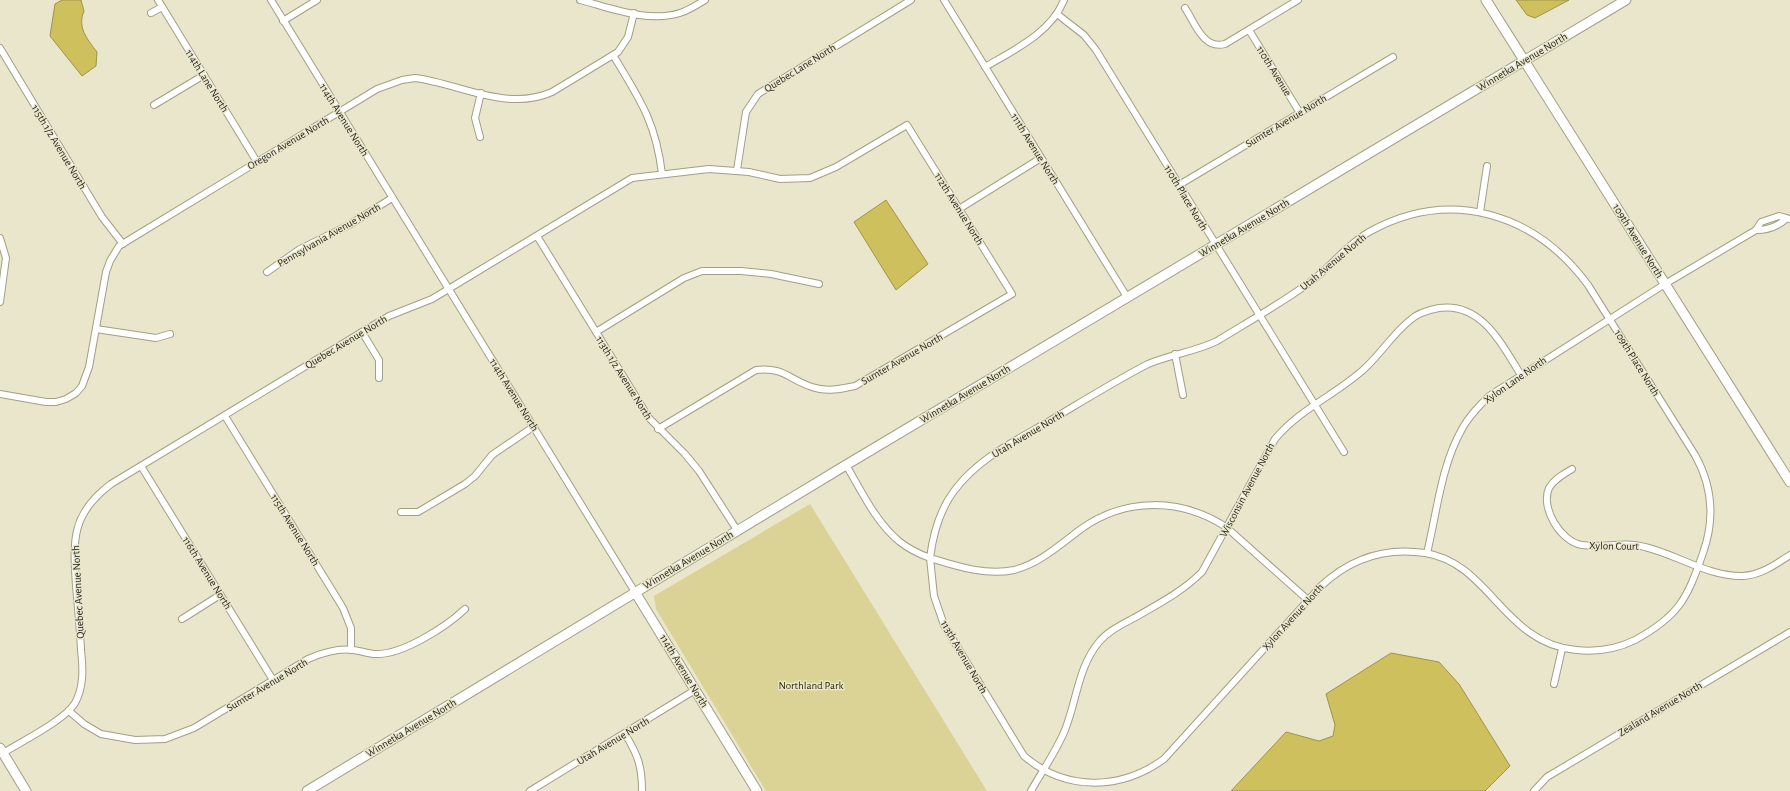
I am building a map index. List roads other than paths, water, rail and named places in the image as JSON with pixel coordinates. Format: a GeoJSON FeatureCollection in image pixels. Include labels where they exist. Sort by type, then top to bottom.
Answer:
{"type":"FeatureCollection","features":[{"type":"Feature","properties":{"kind":"street","name":"114th Lane North"},"geometry":{"type":"LineString","coordinates":[[158,0],[257,162]]}},
{"type":"Feature","properties":{"kind":"street","name":"114th Avenue North"},"geometry":{"type":"LineString","coordinates":[[271,0],[757,791]]}},
{"type":"Feature","properties":{"kind":"street"},"geometry":{"type":"LineString","coordinates":[[283,21],[317,0]]}},
{"type":"Feature","properties":{"kind":"street"},"geometry":{"type":"LineString","coordinates":[[580,0],[634,13],[658,17],[682,13],[705,0]]}},
{"type":"Feature","properties":{"kind":"street","name":"Quebec Lane North"},"geometry":{"type":"LineString","coordinates":[[737,170],[746,112],[758,94],[911,0]]}},
{"type":"Feature","properties":{"kind":"street","name":"111th Avenue North"},"geometry":{"type":"LineString","coordinates":[[944,0],[1127,297]]}},
{"type":"Feature","properties":{"kind":"street"},"geometry":{"type":"LineString","coordinates":[[985,68],[1040,32],[1057,14],[1064,0]]}},
{"type":"Feature","properties":{"kind":"street"},"geometry":{"type":"LineString","coordinates":[[1185,8],[1203,37],[1213,45],[1225,44],[1297,0]]}},
{"type":"Feature","properties":{"kind":"street","name":"109th Avenue North"},"geometry":{"type":"LineString","coordinates":[[1486,0],[1523,62],[1666,284],[1790,482]]}},
{"type":"Feature","properties":{"kind":"street","name":"Winnetka Avenue North"},"geometry":{"type":"LineString","coordinates":[[307,791],[737,530],[1626,0]]}},
{"type":"Feature","properties":{"kind":"street"},"geometry":{"type":"LineString","coordinates":[[151,13],[162,6]]}},
{"type":"Feature","properties":{"kind":"street","name":"Oregon Avenue North"},"geometry":{"type":"LineString","coordinates":[[0,394],[46,402],[66,399],[76,393],[82,386],[89,368],[106,272],[110,261],[123,244],[377,89],[402,80],[415,78],[515,101],[541,97],[613,55],[623,45],[628,36],[634,13]]}},
{"type":"Feature","properties":{"kind":"street","name":"110th Place North"},"geometry":{"type":"LineString","coordinates":[[1057,14],[1084,35],[1096,50],[1344,452]]}},
{"type":"Feature","properties":{"kind":"street","name":"110th Avenue"},"geometry":{"type":"LineString","coordinates":[[1249,30],[1300,113]]}},
{"type":"Feature","properties":{"kind":"street","name":"115th 1/2 Avenue North"},"geometry":{"type":"LineString","coordinates":[[0,48],[102,217],[123,244]]}},
{"type":"Feature","properties":{"kind":"street"},"geometry":{"type":"LineString","coordinates":[[613,55],[651,121],[656,136],[662,174]]}},
{"type":"Feature","properties":{"kind":"street","name":"Sumter Avenue North"},"geometry":{"type":"LineString","coordinates":[[1179,185],[1393,58]]}},
{"type":"Feature","properties":{"kind":"street"},"geometry":{"type":"LineString","coordinates":[[154,105],[204,75]]}},
{"type":"Feature","properties":{"kind":"street"},"geometry":{"type":"LineString","coordinates":[[480,137],[475,118],[481,93]]}},
{"type":"Feature","properties":{"kind":"street","name":"Quebec Avenue North"},"geometry":{"type":"LineString","coordinates":[[2,751],[69,711],[80,693],[83,670],[74,541],[83,514],[100,493],[141,466],[362,332],[389,316],[419,306],[625,181],[639,176],[709,169],[737,170],[780,179],[810,178],[836,167],[907,125]]}},
{"type":"Feature","properties":{"kind":"street","name":"112th Avenue North"},"geometry":{"type":"LineString","coordinates":[[907,125],[1012,294]]}},
{"type":"Feature","properties":{"kind":"street"},"geometry":{"type":"LineString","coordinates":[[959,209],[1041,158]]}},
{"type":"Feature","properties":{"kind":"street"},"geometry":{"type":"LineString","coordinates":[[1480,212],[1487,166]]}},
{"type":"Feature","properties":{"kind":"street","name":"Pennsylvania Avenue North"},"geometry":{"type":"LineString","coordinates":[[267,272],[300,249],[349,225],[392,198]]}},
{"type":"Feature","properties":{"kind":"street","name":"Utah Avenue North"},"geometry":{"type":"LineString","coordinates":[[930,558],[940,515],[953,492],[975,467],[992,455],[1134,371],[1160,358],[1204,348],[1312,281],[1350,245],[1369,232],[1389,222],[1433,210],[1480,212]]}},
{"type":"Feature","properties":{"kind":"street","name":"109th Place North"},"geometry":{"type":"LineString","coordinates":[[1480,212],[1500,217],[1521,225],[1558,250],[1579,272],[1695,455],[1708,483],[1711,498],[1710,529],[1699,566]]}},
{"type":"Feature","properties":{"kind":"street"},"geometry":{"type":"LineString","coordinates":[[1666,284],[1756,230],[1767,230],[1788,219]]}},
{"type":"Feature","properties":{"kind":"street","name":"113th 1/2 Avenue North"},"geometry":{"type":"LineString","coordinates":[[536,236],[640,405],[658,429],[685,454],[699,471],[737,530]]}},
{"type":"Feature","properties":{"kind":"street"},"geometry":{"type":"LineString","coordinates":[[0,238],[6,258],[2,275],[0,302]]}},
{"type":"Feature","properties":{"kind":"street"},"geometry":{"type":"LineString","coordinates":[[596,332],[684,278],[702,271],[742,271],[771,274],[819,284]]}},
{"type":"Feature","properties":{"kind":"street","name":"Xylon Lane North"},"geometry":{"type":"LineString","coordinates":[[1427,553],[1453,447],[1462,428],[1474,411],[1489,396],[1666,284]]}},
{"type":"Feature","properties":{"kind":"street","name":"Sumter Avenue North"},"geometry":{"type":"LineString","coordinates":[[658,429],[756,370],[778,370],[818,389],[842,389],[855,386],[1012,294]]}},
{"type":"Feature","properties":{"kind":"street","name":"Wisconsin Avenue North"},"geometry":{"type":"LineString","coordinates":[[1031,791],[1057,747],[1065,730],[1085,665],[1099,642],[1109,632],[1191,584],[1208,563],[1226,527],[1275,439],[1287,424],[1364,370],[1410,320],[1430,310],[1455,308],[1478,318],[1488,326],[1521,375]]}},
{"type":"Feature","properties":{"kind":"street"},"geometry":{"type":"LineString","coordinates":[[96,329],[156,338],[170,334]]}},
{"type":"Feature","properties":{"kind":"street"},"geometry":{"type":"LineString","coordinates":[[362,332],[379,360],[379,378]]}},
{"type":"Feature","properties":{"kind":"street"},"geometry":{"type":"LineString","coordinates":[[1175,354],[1183,395]]}},
{"type":"Feature","properties":{"kind":"street","name":"115th Avenue North"},"geometry":{"type":"LineString","coordinates":[[225,416],[343,608],[351,628],[351,650]]}},
{"type":"Feature","properties":{"kind":"street"},"geometry":{"type":"LineString","coordinates":[[401,512],[418,512],[465,484],[475,476],[492,455],[533,427]]}},
{"type":"Feature","properties":{"kind":"street"},"geometry":{"type":"LineString","coordinates":[[846,465],[886,529],[899,542],[913,551],[930,558],[976,570],[998,572],[1014,570],[1030,564],[1096,519],[1130,506],[1148,504],[1182,507],[1209,517],[1226,527],[1308,600]]}},
{"type":"Feature","properties":{"kind":"street","name":"116th Avenue North"},"geometry":{"type":"LineString","coordinates":[[141,466],[273,680]]}},
{"type":"Feature","properties":{"kind":"street","name":"Xylon Court"},"geometry":{"type":"LineString","coordinates":[[1572,469],[1555,480],[1550,488],[1547,499],[1551,515],[1559,529],[1567,538],[1581,545],[1614,544],[1645,547],[1699,566]]}},
{"type":"Feature","properties":{"kind":"street","name":"Xylon Avenue North"},"geometry":{"type":"LineString","coordinates":[[1117,787],[1138,779],[1152,770],[1164,759],[1334,573],[1367,556],[1385,551],[1404,550],[1427,553],[1457,565],[1471,575],[1522,628],[1546,643],[1562,649],[1586,651],[1609,649],[1628,643],[1650,631],[1669,618],[1680,606],[1690,588],[1699,566]]}},
{"type":"Feature","properties":{"kind":"street"},"geometry":{"type":"LineString","coordinates":[[1699,566],[1724,575],[1745,576],[1768,569],[1790,555]]}},
{"type":"Feature","properties":{"kind":"street","name":"113th Avenue North"},"geometry":{"type":"LineString","coordinates":[[930,558],[934,596],[944,625],[1020,751],[1041,773]]}},
{"type":"Feature","properties":{"kind":"street"},"geometry":{"type":"LineString","coordinates":[[182,619],[220,595]]}},
{"type":"Feature","properties":{"kind":"street","name":"Sumter Avenue North"},"geometry":{"type":"LineString","coordinates":[[69,711],[84,724],[101,734],[135,740],[165,739],[194,728],[321,653],[334,650],[351,650],[374,654],[401,650],[455,619],[465,609]]}},
{"type":"Feature","properties":{"kind":"street","name":"Zealand Avenue North"},"geometry":{"type":"LineString","coordinates":[[1534,791],[1547,777],[1790,632]]}},
{"type":"Feature","properties":{"kind":"street"},"geometry":{"type":"LineString","coordinates":[[1554,684],[1562,649]]}},
{"type":"Feature","properties":{"kind":"street","name":"Utah Avenue North"},"geometry":{"type":"LineString","coordinates":[[530,791],[695,690]]}},
{"type":"Feature","properties":{"kind":"street"},"geometry":{"type":"LineString","coordinates":[[625,734],[638,754],[641,764],[642,791]]}},
{"type":"Feature","properties":{"kind":"street"},"geometry":{"type":"LineString","coordinates":[[2,751],[26,791]]}},
{"type":"Feature","properties":{"kind":"street"},"geometry":{"type":"LineString","coordinates":[[1041,773],[1065,786],[1078,789]]}},
{"type":"Feature","properties":{"kind":"park label","name":"Northland Park"},"geometry":{"type":"Point","coordinates":[811,685]}}]}
